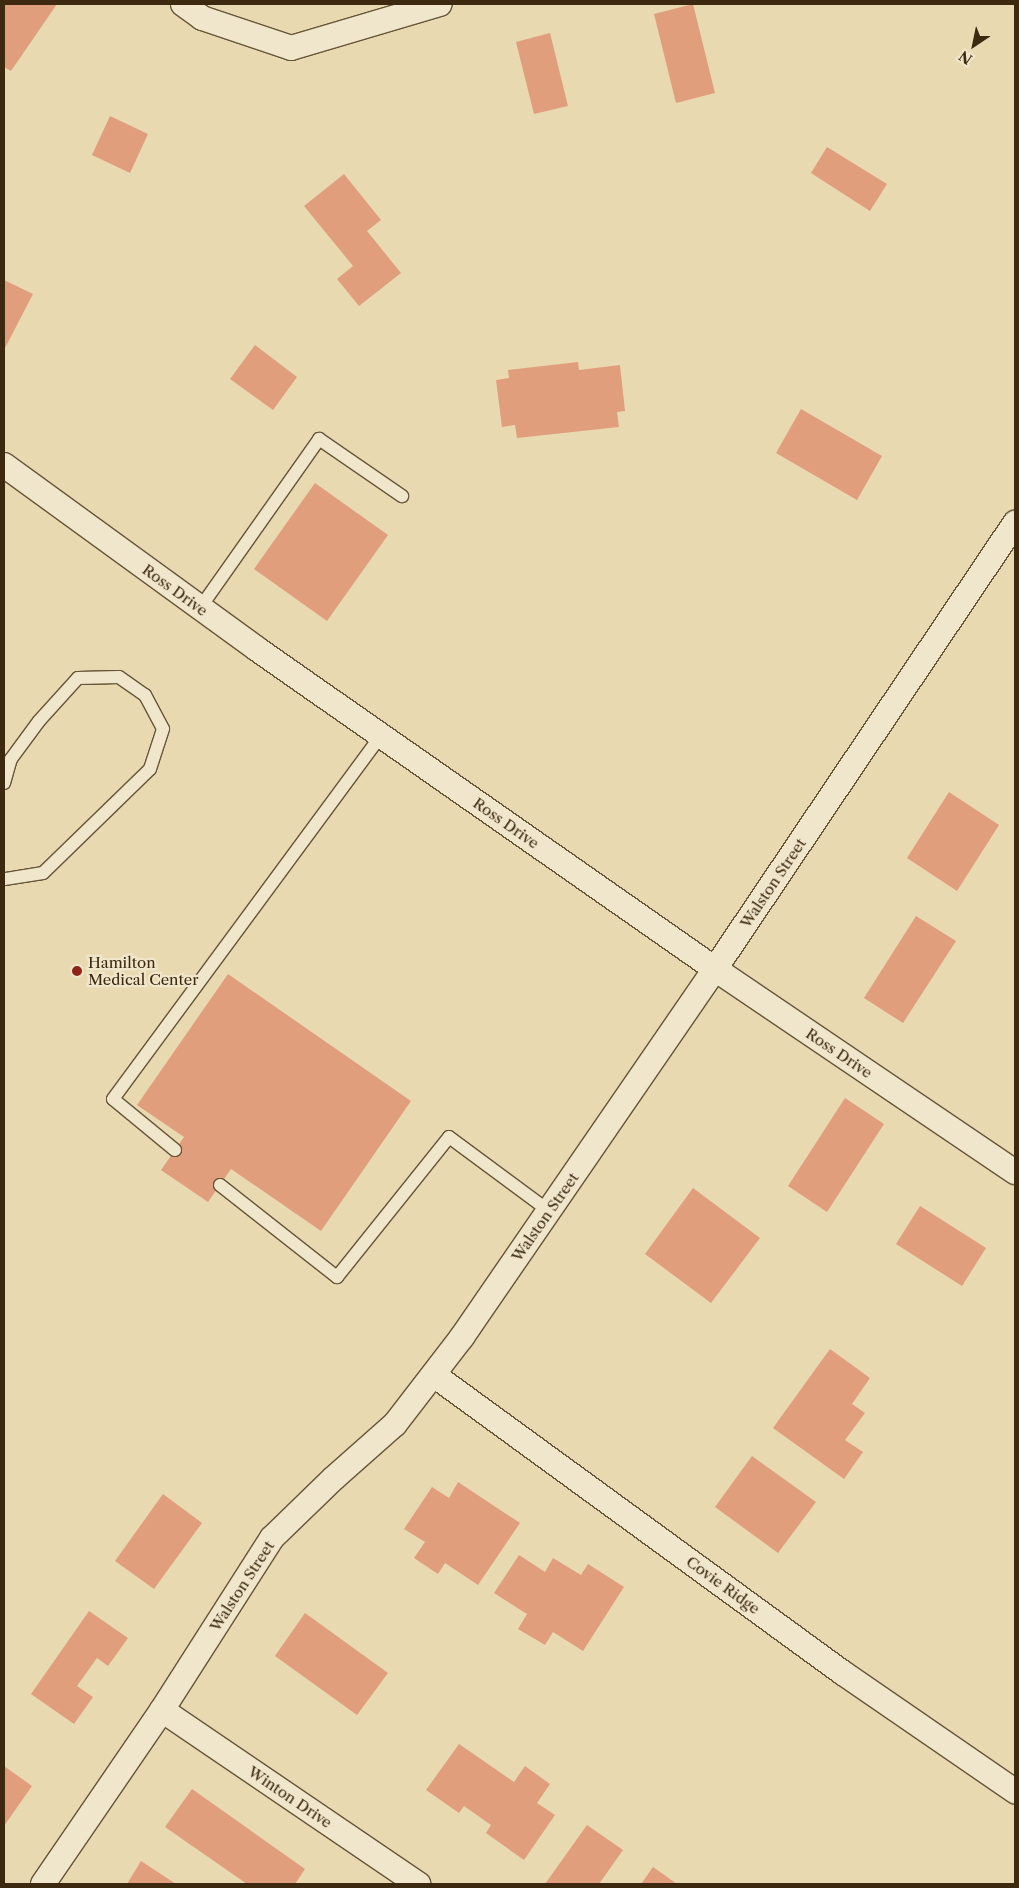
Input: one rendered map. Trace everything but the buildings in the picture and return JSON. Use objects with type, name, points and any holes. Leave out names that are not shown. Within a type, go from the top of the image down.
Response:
[{"type":"street","points":[[183,4],[202,18],[291,48],[440,4]]},
{"type":"street","name":"Ross Drive","points":[[4,465],[200,608],[715,969],[1015,1172]]},
{"type":"street","name":"Walston Street","points":[[43,1884],[162,1710],[272,1538],[334,1478],[396,1424],[434,1374],[549,1211],[715,969],[1015,524]]},
{"type":"street","name":"Covie Ridge","points":[[434,1374],[843,1673],[1015,1791]]},
{"type":"street","name":"Winton Drive","points":[[162,1710],[418,1884]]},
{"type":"lane","points":[[200,608],[319,439],[402,496]]},
{"type":"lane","points":[[4,783],[11,759],[39,721],[78,678],[119,677],[146,695],[163,729],[150,769],[42,873],[4,879]]},
{"type":"lane","points":[[175,1150],[113,1099],[381,735]]},
{"type":"lane","points":[[220,1185],[337,1277],[449,1137],[549,1211]]},
{"type":"place","name":"Hamilton Medical Center","points":[[77,971]]}]
